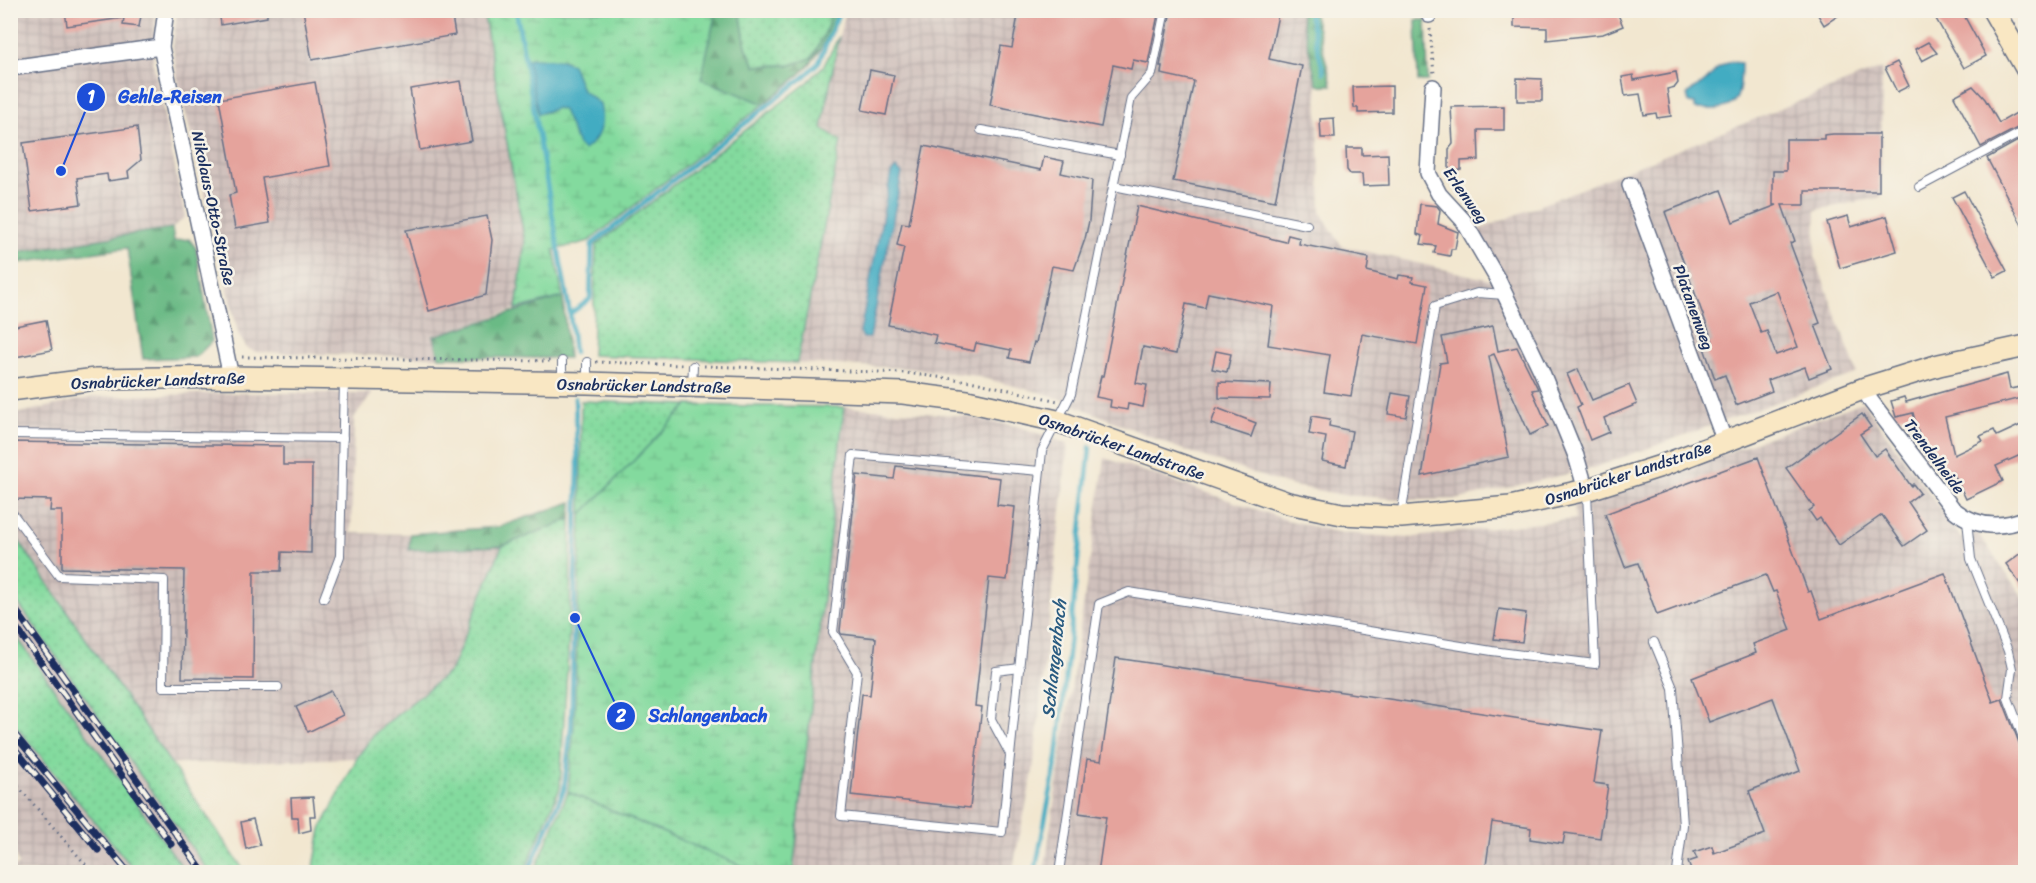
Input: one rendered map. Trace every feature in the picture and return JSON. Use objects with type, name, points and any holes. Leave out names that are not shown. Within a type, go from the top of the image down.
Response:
[{"type":"street","name":"Nikolaus-Otto-Straße","points":[[166,10],[161,47],[231,377]]},
{"type":"street","points":[[1993,10],[2025,68]]},
{"type":"street","points":[[10,68],[161,47]]},
{"type":"street","name":"Erlenweg","points":[[1433,87],[1428,173],[1439,194],[1463,220],[1498,280],[1504,295]]},
{"type":"street","name":"Platanenweg","points":[[1630,185],[1725,441]]},
{"type":"street","points":[[1504,295],[1541,370],[1576,456],[1586,490]]},
{"type":"street","name":"Osnabrücker Landstraße","points":[[10,390],[96,379],[231,377],[587,383],[692,376],[903,393],[967,400],[1057,421],[1288,503],[1342,514],[1401,517],[1459,514],[1510,507],[1586,490],[1661,466],[1865,388],[1939,365],[2025,346]]},
{"type":"street","name":"Trendelheide","points":[[1865,388],[1870,400],[1953,509],[1967,520]]},
{"type":"street","points":[[1967,520],[1993,525],[2012,524],[2025,518]]},
{"type":"lane","points":[[1040,471],[853,454],[833,632],[857,672],[842,816],[1002,832],[1020,668],[1040,471],[1042,451],[1071,394],[1131,98],[1152,74],[1165,10]]},
{"type":"lane","points":[[981,130],[1120,155]]},
{"type":"lane","points":[[1919,187],[2025,130]]},
{"type":"lane","points":[[1114,186],[1307,225]]},
{"type":"lane","points":[[1401,517],[1435,306],[1477,293],[1504,295]]},
{"type":"lane","points":[[562,361],[562,383]]},
{"type":"lane","points":[[587,362],[587,383]]},
{"type":"lane","points":[[324,598],[340,556],[344,379]]},
{"type":"lane","points":[[10,434],[343,438]]},
{"type":"lane","points":[[1059,873],[1099,604],[1129,592],[1492,651],[1596,663],[1589,509],[1586,490]]},
{"type":"lane","points":[[10,510],[59,576],[164,580],[163,687],[278,687]]},
{"type":"lane","points":[[1967,520],[1971,559],[2008,651],[2012,669],[2008,698],[2025,745]]},
{"type":"lane","points":[[1654,642],[1673,688],[1683,825],[1677,873]]},
{"type":"lane","points":[[1010,755],[991,719],[996,671],[1020,668]]},
{"type":"path","points":[[1429,13],[1433,87]]},
{"type":"path","points":[[10,777],[92,873]]},
{"type":"shaded area","points":[[11,11],[156,11],[153,62],[185,217],[172,228],[11,253]]},
{"type":"shaded area","points":[[177,11],[483,11],[525,242],[516,309],[434,336],[439,357],[256,352],[247,348],[239,336],[177,76],[173,46]]},
{"type":"shaded area","points":[[846,11],[1300,11],[1317,85],[1321,213],[1342,246],[1491,280],[1476,231],[1882,68],[1881,197],[1816,210],[1815,258],[1857,373],[1593,468],[1459,499],[1419,500],[1344,495],[1288,485],[1178,448],[1050,395],[971,375],[906,368],[797,363],[841,141],[822,128],[839,36]]},
{"type":"shaded area","points":[[231,393],[373,393],[354,418],[351,533],[410,534],[409,550],[502,546],[451,670],[374,734],[357,758],[170,764],[11,528],[10,415],[94,397]]},
{"type":"shaded area","points":[[1863,402],[1961,538],[1978,533],[2025,600],[2025,872],[1044,872],[1105,458],[1287,520],[1340,533],[1407,538],[1575,519],[1574,505],[1603,499]]},
{"type":"shaded area","points":[[844,407],[964,416],[1020,427],[1068,444],[1033,772],[1012,872],[793,872]]},
{"type":"shaded area","points":[[10,593],[209,872],[186,872],[11,629]]},
{"type":"shaded area","points":[[10,720],[136,872],[109,872],[18,765],[11,755]]},
{"type":"shaded area","points":[[18,765],[109,872],[11,872],[10,867],[19,865],[10,844],[11,770]]},
{"type":"green space","points":[[483,11],[716,11],[701,79],[764,104],[589,241],[554,250],[563,297],[516,309],[525,242]]},
{"type":"green space","points":[[716,11],[740,11],[746,47],[755,66],[791,65],[812,58],[826,31],[832,11],[837,11],[824,42],[810,64],[764,104],[701,79]]},
{"type":"green space","points":[[740,11],[832,11],[826,31],[812,58],[791,65],[755,66],[746,47]]},
{"type":"green space","points":[[1300,11],[1313,11],[1332,85],[1317,85]]},
{"type":"green space","points":[[1416,20],[1426,20],[1428,81],[1418,81]]},
{"type":"green space","points":[[839,36],[822,128],[841,141],[797,363],[592,355],[596,245],[808,82],[824,65]]},
{"type":"green space","points":[[172,228],[174,241],[189,239],[196,248],[212,341],[196,357],[143,359],[127,248],[11,264],[11,253]]},
{"type":"green space","points":[[563,297],[568,358],[439,357],[434,336]]},
{"type":"green space","points":[[581,401],[688,405],[581,515]]},
{"type":"green space","points":[[688,405],[844,407],[793,872],[756,872],[568,792],[574,726],[581,515]]},
{"type":"green space","points":[[572,502],[571,519],[502,546],[409,550],[410,534],[498,527]]},
{"type":"green space","points":[[571,519],[570,620],[560,788],[524,872],[313,872],[321,829],[357,758],[374,734],[451,670],[502,546]]},
{"type":"green space","points":[[10,528],[245,872],[209,872],[11,593]]},
{"type":"green space","points":[[11,629],[186,872],[136,872],[11,720]]},
{"type":"green space","points":[[568,792],[756,872],[534,872]]},
{"type":"water","points":[[527,59],[561,60],[572,64],[582,90],[600,104],[600,130],[594,141],[584,150],[578,145],[563,110],[557,108],[538,114]]},
{"type":"water","points":[[1730,62],[1741,63],[1739,88],[1734,102],[1720,108],[1695,109],[1695,104],[1689,103],[1688,93],[1720,67]]},
{"type":"water","points":[[896,168],[902,173],[870,338],[863,338],[860,332],[891,173]]},
{"type":"building","points":[[65,10],[123,10],[123,18],[67,26]]},
{"type":"building","points":[[125,10],[142,10],[139,27],[123,25]]},
{"type":"building","points":[[219,10],[267,10],[267,17],[221,25]]},
{"type":"building","points":[[303,10],[451,10],[455,35],[312,60]]},
{"type":"building","points":[[1019,10],[1159,10],[1148,63],[1133,60],[1131,69],[1113,65],[1101,127],[990,105],[1001,46],[1012,48]]},
{"type":"building","points":[[1171,10],[1279,10],[1269,59],[1302,66],[1275,201],[1173,181],[1194,81],[1161,74],[1162,66],[1160,66]]},
{"type":"building","points":[[1514,10],[1548,10],[1548,13],[1616,10],[1623,26],[1603,34],[1547,40],[1547,28],[1514,27]]},
{"type":"building","points":[[1815,10],[1847,10],[1824,25]]},
{"type":"building","points":[[1931,10],[1961,10],[1986,56],[1964,68]]},
{"type":"building","points":[[1928,42],[1937,53],[1922,61],[1915,49]]},
{"type":"building","points":[[1897,62],[1909,86],[1897,92],[1885,68]]},
{"type":"building","points":[[870,70],[894,75],[886,115],[862,110]]},
{"type":"building","points":[[1676,72],[1678,83],[1675,87],[1667,89],[1671,116],[1657,118],[1656,113],[1644,115],[1640,94],[1625,96],[1622,77],[1633,75],[1634,80]]},
{"type":"building","points":[[1517,78],[1542,79],[1542,101],[1517,101]]},
{"type":"building","points":[[461,81],[472,141],[420,150],[410,89]]},
{"type":"building","points":[[315,82],[330,166],[262,178],[270,223],[235,229],[229,195],[236,193],[219,99]]},
{"type":"building","points":[[1392,86],[1392,112],[1358,113],[1358,108],[1354,108],[1353,87]]},
{"type":"building","points":[[1973,86],[1985,99],[1999,123],[2025,108],[2025,124],[1981,147],[1954,96]]},
{"type":"building","points":[[1504,106],[1504,130],[1478,130],[1479,160],[1461,161],[1461,170],[1449,171],[1449,149],[1453,144],[1451,107]]},
{"type":"building","points":[[1334,118],[1335,138],[1321,138],[1320,119]]},
{"type":"building","points":[[137,127],[141,160],[128,171],[129,178],[108,181],[107,174],[77,178],[81,204],[32,211],[23,143]]},
{"type":"building","points":[[1879,134],[1879,191],[1805,191],[1805,205],[1782,205],[1795,241],[1790,243],[1820,323],[1815,325],[1832,369],[1809,378],[1805,367],[1768,380],[1772,391],[1736,405],[1725,375],[1715,379],[1703,345],[1713,342],[1665,212],[1721,190],[1733,222],[1777,205],[1773,205],[1773,171],[1786,171],[1786,139],[1824,139],[1824,135]],"holes":[[[1777,291],[1798,347],[1776,355],[1767,331],[1761,333],[1749,302]]]},
{"type":"building","points":[[2025,137],[2025,231],[1987,158]]},
{"type":"building","points":[[924,146],[1041,170],[1044,157],[1064,161],[1061,173],[1092,180],[1089,221],[1085,239],[1074,270],[1052,266],[1036,343],[1034,342],[1029,362],[1009,358],[1011,350],[976,343],[974,351],[934,343],[936,335],[888,325],[904,247],[897,245],[902,223],[909,224]]},
{"type":"building","points":[[1346,148],[1362,148],[1362,155],[1388,154],[1389,185],[1363,186],[1362,174],[1350,174],[1347,170]]},
{"type":"building","points":[[1964,191],[2007,271],[1995,277],[1952,197]]},
{"type":"building","points":[[1420,204],[1437,206],[1440,210],[1438,224],[1458,232],[1455,249],[1451,249],[1450,256],[1434,253],[1436,246],[1421,244],[1423,236],[1417,234]]},
{"type":"building","points":[[1137,206],[1286,242],[1288,235],[1300,238],[1299,244],[1369,258],[1367,271],[1398,279],[1399,275],[1413,277],[1412,282],[1427,285],[1417,344],[1362,334],[1351,396],[1324,392],[1330,355],[1268,345],[1273,306],[1208,293],[1205,308],[1186,304],[1176,354],[1143,347],[1136,383],[1147,385],[1143,407],[1128,404],[1127,410],[1110,407],[1111,400],[1096,397],[1101,376],[1103,376]]},
{"type":"building","points":[[487,216],[492,240],[486,295],[429,311],[406,230]]},
{"type":"building","points":[[1848,216],[1851,227],[1887,216],[1897,251],[1840,268],[1827,222]]},
{"type":"building","points":[[46,320],[52,350],[10,358],[10,327]]},
{"type":"building","points":[[1493,326],[1498,351],[1517,347],[1538,389],[1532,390],[1548,426],[1530,435],[1494,354],[1489,356],[1509,457],[1422,476],[1440,363],[1447,362],[1442,337]]},
{"type":"building","points":[[1216,351],[1231,354],[1227,372],[1212,369]]},
{"type":"building","points":[[1578,369],[1592,400],[1629,385],[1637,404],[1604,418],[1609,432],[1590,440],[1577,407],[1581,405],[1567,374]]},
{"type":"building","points":[[2007,374],[2010,389],[2025,386],[2025,397],[1945,417],[1954,455],[1983,441],[1980,436],[1994,430],[1997,436],[2025,423],[2025,453],[1996,466],[2003,481],[1966,499],[1953,472],[1947,475],[1937,456],[1929,460],[1918,445],[1921,443],[1913,413],[1896,417],[1891,401],[1904,397],[1906,402]]},
{"type":"building","points":[[1219,382],[1271,384],[1270,399],[1219,398]]},
{"type":"building","points":[[1392,393],[1410,396],[1406,417],[1388,414]]},
{"type":"building","points":[[1217,408],[1256,423],[1251,437],[1211,424]]},
{"type":"building","points":[[1862,414],[1871,427],[1860,434],[1875,456],[1885,449],[1911,486],[1913,484],[1920,493],[1908,502],[1927,530],[1904,546],[1882,515],[1839,545],[1820,518],[1816,521],[1809,511],[1814,507],[1786,468]]},
{"type":"building","points":[[1312,416],[1330,419],[1329,426],[1352,431],[1346,466],[1322,461],[1326,437],[1309,434]]},
{"type":"building","points":[[10,442],[283,446],[283,465],[312,465],[311,553],[282,552],[281,571],[254,571],[253,679],[182,678],[184,570],[62,568],[62,511],[50,511],[51,500],[10,499]]},
{"type":"building","points":[[1758,457],[1808,592],[1811,591],[1821,619],[1945,573],[1993,702],[2002,699],[2025,758],[2025,873],[1692,873],[1688,862],[1697,859],[1694,852],[1712,846],[1714,853],[1765,834],[1749,791],[1800,771],[1773,698],[1709,722],[1692,678],[1756,653],[1753,644],[1791,630],[1776,591],[1773,592],[1766,575],[1657,615],[1638,563],[1625,567],[1605,514]]},
{"type":"building","points":[[896,466],[1000,478],[997,505],[1015,507],[1007,580],[989,578],[975,706],[982,707],[970,808],[851,795],[862,694],[870,695],[876,638],[841,634],[840,631],[857,475],[894,479]]},
{"type":"building","points":[[2025,550],[2025,591],[2006,564]]},
{"type":"building","points":[[1499,609],[1526,613],[1522,642],[1494,639]]},
{"type":"building","points":[[1116,658],[1602,731],[1594,783],[1608,785],[1600,838],[1565,833],[1563,844],[1530,839],[1531,828],[1492,822],[1485,873],[1098,873],[1106,817],[1079,813],[1087,759],[1101,761]]},
{"type":"building","points":[[331,691],[343,715],[308,732],[296,707]]},
{"type":"building","points":[[313,797],[315,816],[310,816],[311,830],[299,833],[298,817],[292,817],[291,798]]},
{"type":"building","points":[[253,819],[260,845],[246,849],[241,822]]},
{"type":"waterway","points":[[516,10],[570,314],[574,353]]},
{"type":"waterway","points":[[570,314],[590,299],[592,244],[804,77],[819,62],[840,10]]},
{"type":"waterway","points":[[1308,10],[1324,73]]},
{"type":"waterway","name":"Schlangenbach","points":[[528,872],[564,790],[571,726],[578,466],[575,398]]},
{"type":"waterway","name":"Schlangenbach","points":[[1035,872],[1057,758],[1090,447]]},
{"type":"railway","points":[[10,602],[203,872]]},
{"type":"railway","points":[[10,619],[171,844]]},
{"type":"railway","points":[[10,729],[128,872]]},
{"type":"railway","points":[[10,743],[98,850]]},
{"type":"place","name":"Gehle-Reisen","points":[[61,171]]},
{"type":"place","name":"Schlangenbach","points":[[575,618]]}]
